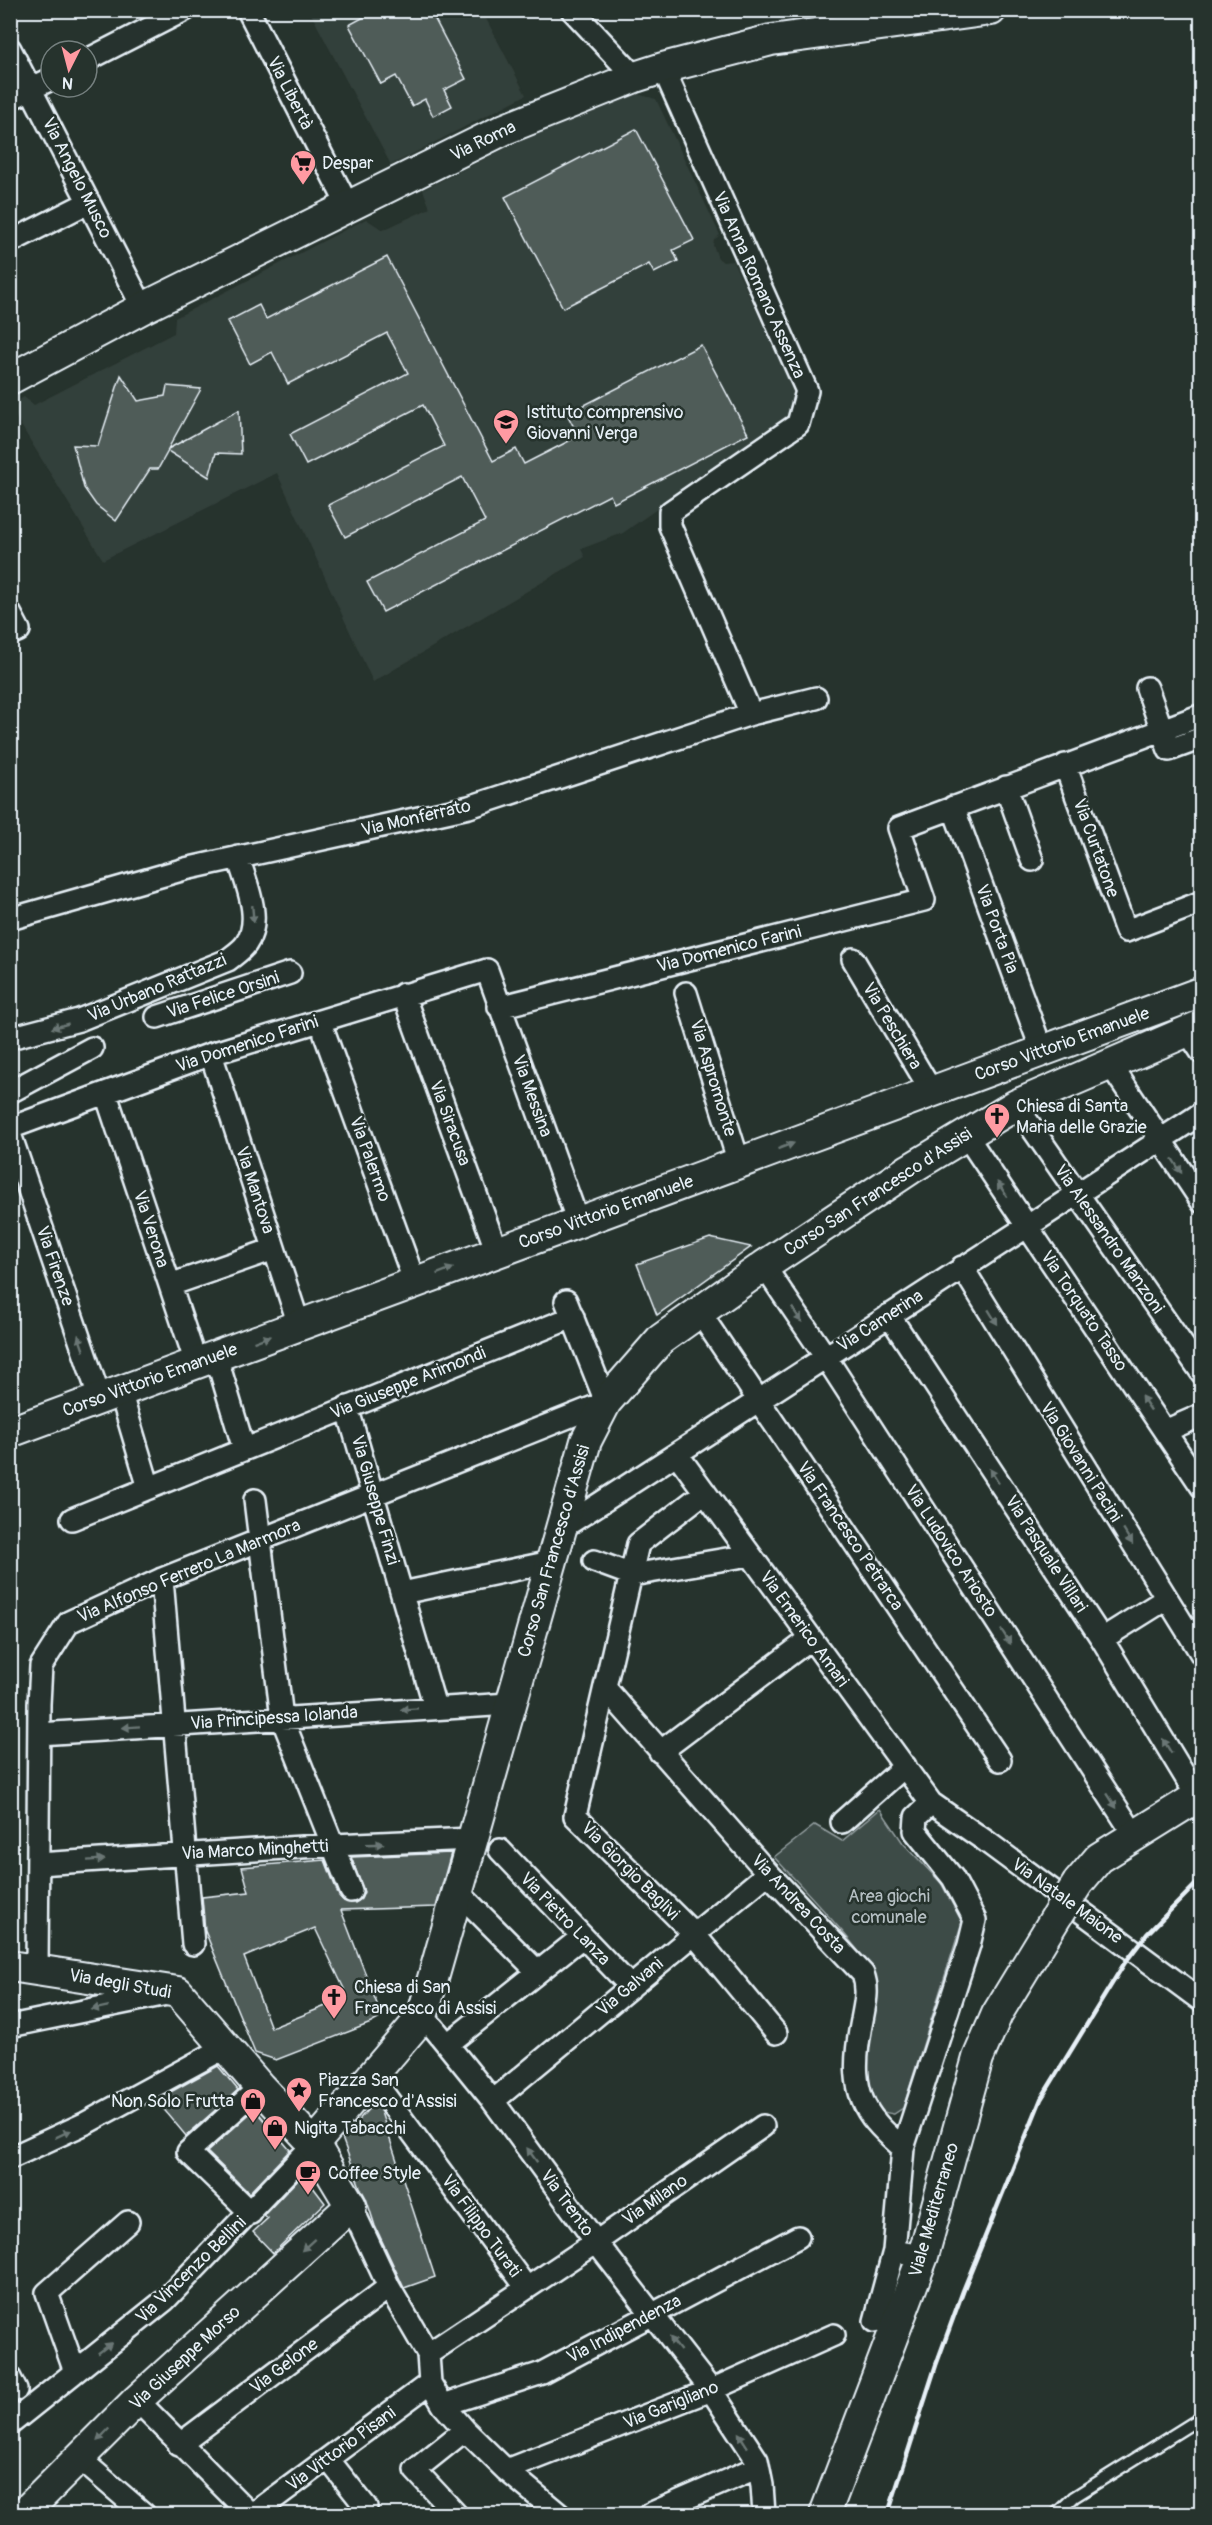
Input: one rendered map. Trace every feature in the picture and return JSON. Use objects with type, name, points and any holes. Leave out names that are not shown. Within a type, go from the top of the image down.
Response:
[{"type":"street","points":[[99,54],[185,10]]},
{"type":"street","name":"Via Libertà","points":[[248,10],[349,208]]},
{"type":"street","points":[[572,10],[635,77]]},
{"type":"street","name":"Via Roma","points":[[10,379],[143,308],[505,129],[635,77],[771,40],[991,10]]},
{"type":"street","name":"Via Angelo Musco","points":[[10,49],[143,308]]},
{"type":"street","name":"Via Anna Romano Assenza","points":[[663,68],[807,391],[798,424],[670,512],[670,526],[751,714]]},
{"type":"street","points":[[10,99],[39,85]]},
{"type":"street","points":[[10,242],[89,202]]},
{"type":"street","points":[[10,613],[19,630],[10,634]]},
{"type":"street","points":[[1147,688],[1169,750],[1202,738]]},
{"type":"street","name":"Via Monferrato","points":[[10,920],[185,869],[469,807],[751,714],[816,698]]},
{"type":"street","points":[[953,807],[1202,715]]},
{"type":"street","name":"Via Curtatone","points":[[1065,765],[1126,931],[1202,902]]},
{"type":"street","points":[[1006,787],[1032,860]]},
{"type":"street","name":"Via Domenico Farini","points":[[500,1007],[924,900],[899,828],[953,807]]},
{"type":"street","name":"Via Porta Pia","points":[[953,807],[1042,1051]]},
{"type":"street","name":"Via Urbano Rattazzi","points":[[10,1038],[79,1020],[228,960],[246,946],[254,928],[252,905],[238,857]]},
{"type":"street","name":"Via Peschiera","points":[[853,959],[932,1092]]},
{"type":"street","name":"Via Domenico Farini","points":[[10,1128],[211,1054],[487,970]]},
{"type":"street","name":"Via Messina","points":[[487,970],[578,1222]]},
{"type":"street","name":"Via Felice Orsini","points":[[157,1017],[290,973]]},
{"type":"street","name":"Corso Vittorio Emanuele","points":[[10,1432],[1202,992]]},
{"type":"street","name":"Via Aspromonte","points":[[686,993],[739,1163]]},
{"type":"street","name":"Via Siracusa","points":[[403,994],[497,1252]]},
{"type":"street","name":"Via Palermo","points":[[325,1035],[415,1283]]},
{"type":"street","name":"Corso San Francesco d'Assisi","points":[[306,2153],[422,2017],[458,1892],[486,1845],[509,1704],[586,1441],[606,1402],[660,1340],[764,1266],[910,1169],[1016,1105],[1110,1064],[1197,1036]]},
{"type":"street","points":[[10,1092],[92,1048]]},
{"type":"street","name":"Via Mantova","points":[[211,1054],[299,1325]]},
{"type":"street","points":[[1110,1064],[1202,1202]]},
{"type":"street","name":"Via Verona","points":[[106,1094],[170,1285],[206,1360]]},
{"type":"street","name":"Via Alessandro Manzoni","points":[[1016,1105],[1202,1373]]},
{"type":"street","name":"Via Camerina","points":[[559,1530],[1202,1113]]},
{"type":"street","name":"Via Firenze","points":[[10,1134],[110,1395]]},
{"type":"street","name":"Via Torquato Tasso","points":[[966,1135],[1202,1487]]},
{"type":"street","points":[[170,1285],[274,1249]]},
{"type":"street","name":"Via Ludovico Ariosto","points":[[764,1266],[825,1356],[1134,1836]]},
{"type":"street","name":"Via Giovanni Pacini","points":[[962,1267],[1202,1656]]},
{"type":"street","name":"Via Giuseppe Arimondi","points":[[72,1519],[347,1407],[570,1309],[606,1402]]},
{"type":"street","name":"Via Francesco Petrarca","points":[[700,1313],[1000,1760]]},
{"type":"street","name":"Via Pasquale Villari","points":[[889,1315],[1102,1639],[1199,1795]]},
{"type":"street","points":[[206,1360],[244,1449]]},
{"type":"street","points":[[110,1395],[149,1488]]},
{"type":"street","name":"Via Alfonso Ferrero La Marmora","points":[[24,1968],[38,1864],[41,1666],[69,1622],[162,1579],[606,1402]]},
{"type":"street","name":"Via Giuseppe Finzi","points":[[347,1407],[435,1707]]},
{"type":"street","points":[[1166,1431],[1202,1415]]},
{"type":"street","name":"Via Emerico Amari","points":[[677,1454],[931,1803]]},
{"type":"street","name":"Via Giorgio Baglivi","points":[[705,1492],[638,1544],[575,1816],[694,1934],[776,2033]]},
{"type":"street","points":[[255,1500],[282,1718],[351,1891]]},
{"type":"street","points":[[594,1561],[632,1575],[750,1555]]},
{"type":"street","points":[[402,1593],[551,1562]]},
{"type":"street","points":[[162,1579],[193,1944]]},
{"type":"street","points":[[1102,1639],[1166,1599]]},
{"type":"street","points":[[660,1752],[810,1639]]},
{"type":"street","name":"Via Andrea Costa","points":[[606,1689],[768,1873],[863,1974],[868,1987],[855,2058],[857,2076],[863,2101],[875,2121],[903,2148]]},
{"type":"street","name":"Via Principessa Iolanda","points":[[39,1734],[509,1704]]},
{"type":"street","points":[[842,1822],[905,1766]]},
{"type":"street","points":[[1134,1836],[1199,1795]]},
{"type":"street","points":[[875,2320],[894,2251],[903,2148],[969,1945],[975,1920],[953,1878],[915,1831],[916,1817],[931,1803]]},
{"type":"street","name":"Via Natale Maione","points":[[931,1803],[1202,2001]]},
{"type":"street","name":"Viale Mediterraneo","points":[[825,2514],[922,2256],[978,2058],[997,2014],[1078,1883],[1099,1858],[1134,1836]]},
{"type":"street","name":"Via Marco Minghetti","points":[[38,1864],[333,1845],[486,1845]]},
{"type":"street","name":"Via Pietro Lanza","points":[[486,1845],[631,1987]]},
{"type":"street","name":"Via Galvani","points":[[493,2101],[768,1873]]},
{"type":"street","points":[[458,1892],[538,1972]]},
{"type":"street","points":[[448,2044],[582,1937]]},
{"type":"street","name":"Via degli Studi","points":[[24,1968],[178,1992],[260,2087],[306,2153],[351,2206]]},
{"type":"street","points":[[10,2026],[178,1992]]},
{"type":"street","name":"Via Trento","points":[[422,2017],[448,2044],[493,2101],[596,2242],[711,2390],[757,2460],[758,2466]]},
{"type":"street","points":[[10,2158],[86,2123],[226,2047]]},
{"type":"street","name":"Via Filippo Turati","points":[[372,2078],[526,2287]]},
{"type":"street","name":"Via Vincenzo Bellini","points":[[251,2213],[188,2152],[260,2087]]},
{"type":"street","name":"Via Milano","points":[[428,2354],[596,2242],[763,2126]]},
{"type":"street","name":"Via Vincenzo Bellini","points":[[10,2424],[165,2300],[251,2213],[306,2153]]},
{"type":"street","points":[[351,2206],[389,2287],[428,2354],[430,2383],[443,2405],[506,2470],[559,2514]]},
{"type":"street","name":"Via Giuseppe Morso","points":[[23,2514],[137,2400],[351,2206]]},
{"type":"street","points":[[75,2372],[47,2293],[128,2222]]},
{"type":"street","name":"Via Indipendenza","points":[[443,2405],[542,2373],[798,2237]]},
{"type":"street","points":[[894,2251],[922,2256]]},
{"type":"street","name":"Via Gelone","points":[[179,2445],[389,2287]]},
{"type":"street","name":"Via Garigliano","points":[[506,2470],[711,2390],[834,2335]]},
{"type":"street","name":"Via Vittorio Pisani","points":[[251,2514],[430,2383]]},
{"type":"street","points":[[137,2400],[179,2445],[251,2514]]},
{"type":"street","points":[[456,2514],[415,2470],[465,2430]]},
{"type":"street","points":[[328,2458],[366,2507]]},
{"type":"street","points":[[80,2459],[144,2514]]},
{"type":"street","points":[[650,2514],[758,2466],[764,2514]]},
{"type":"lane","points":[[1056,2514],[1074,2497],[1202,2417]]},
{"type":"shaded area","points":[[312,10],[482,11],[526,95],[391,165],[310,12]]},
{"type":"shaded area","points":[[637,94],[656,99],[720,235],[714,240],[713,245],[718,258],[723,262],[733,261],[794,392],[787,417],[623,533],[581,549],[585,557],[373,682],[277,473],[103,560],[11,409],[11,405],[24,397],[34,405],[174,333],[175,318],[366,219],[383,230],[430,208],[423,190],[520,141]]},
{"type":"green space","name":"Area giochi comunale","points":[[880,1809],[903,1843],[941,1883],[962,1922],[903,2108],[894,2114],[883,2112],[874,2105],[867,2085],[869,2042],[878,1989],[873,1972],[848,1939],[774,1857],[815,1825],[842,1841]]},
{"type":"building","points":[[377,10],[430,10],[466,79],[444,90],[452,106],[433,116],[425,99],[412,106],[396,76],[381,84],[349,25]]},
{"type":"building","points":[[636,129],[694,240],[673,250],[678,261],[654,273],[649,264],[563,308],[505,197]]},
{"type":"building","points":[[387,257],[493,461],[516,449],[524,464],[569,441],[578,435],[567,414],[701,345],[748,434],[614,503],[610,495],[383,612],[367,582],[485,521],[462,477],[345,537],[328,505],[444,446],[423,405],[306,465],[290,434],[408,373],[387,333],[288,384],[272,352],[250,364],[228,321],[259,305],[266,319]]},
{"type":"building","points":[[121,375],[138,401],[165,396],[167,386],[201,389],[168,449],[239,410],[241,454],[216,453],[209,477],[168,451],[158,469],[150,469],[116,521],[96,505],[84,488],[73,445],[98,446]]},
{"type":"building","points":[[710,1238],[751,1247],[657,1315],[637,1264]]},
{"type":"building","points":[[451,1853],[436,1907],[341,1910],[382,2017],[276,2060],[255,2053],[205,1931],[202,1897],[249,1892],[242,1867],[325,1860],[339,1896],[344,1901],[355,1903],[361,1899],[364,1892],[351,1857]],"holes":[[[315,1928],[348,1997],[271,2028],[244,1957]]]},
{"type":"building","points":[[218,2066],[238,2090],[186,2136],[156,2100]]},
{"type":"building","points":[[374,2103],[381,2112],[435,2277],[404,2288],[375,2226],[342,2138]]},
{"type":"building","points":[[255,2109],[290,2150],[249,2193],[207,2152]]},
{"type":"building","points":[[303,2174],[325,2203],[273,2253],[253,2232],[268,2218],[264,2215]]},
{"type":"railway","points":[[888,2514],[936,2365],[963,2291],[1041,2099],[1124,1964],[1147,1934],[1202,1878]]},
{"type":"place","name":"Despar","points":[[303,186]]},
{"type":"place","name":"Istituto comprensivo Giovanni Verga","points":[[506,445]]},
{"type":"place","name":"Chiesa di Santa Maria delle Grazie","points":[[997,1139]]},
{"type":"place","name":"Chiesa di San Francesco di Assisi","points":[[334,2020]]},
{"type":"place","name":"Piazza San Francesco d'Assisi","points":[[299,2113]]},
{"type":"place","name":"Non Solo Frutta","points":[[253,2124]]},
{"type":"place","name":"Nigita Tabacchi","points":[[275,2151]]},
{"type":"place","name":"Coffee Style","points":[[308,2196]]}]
